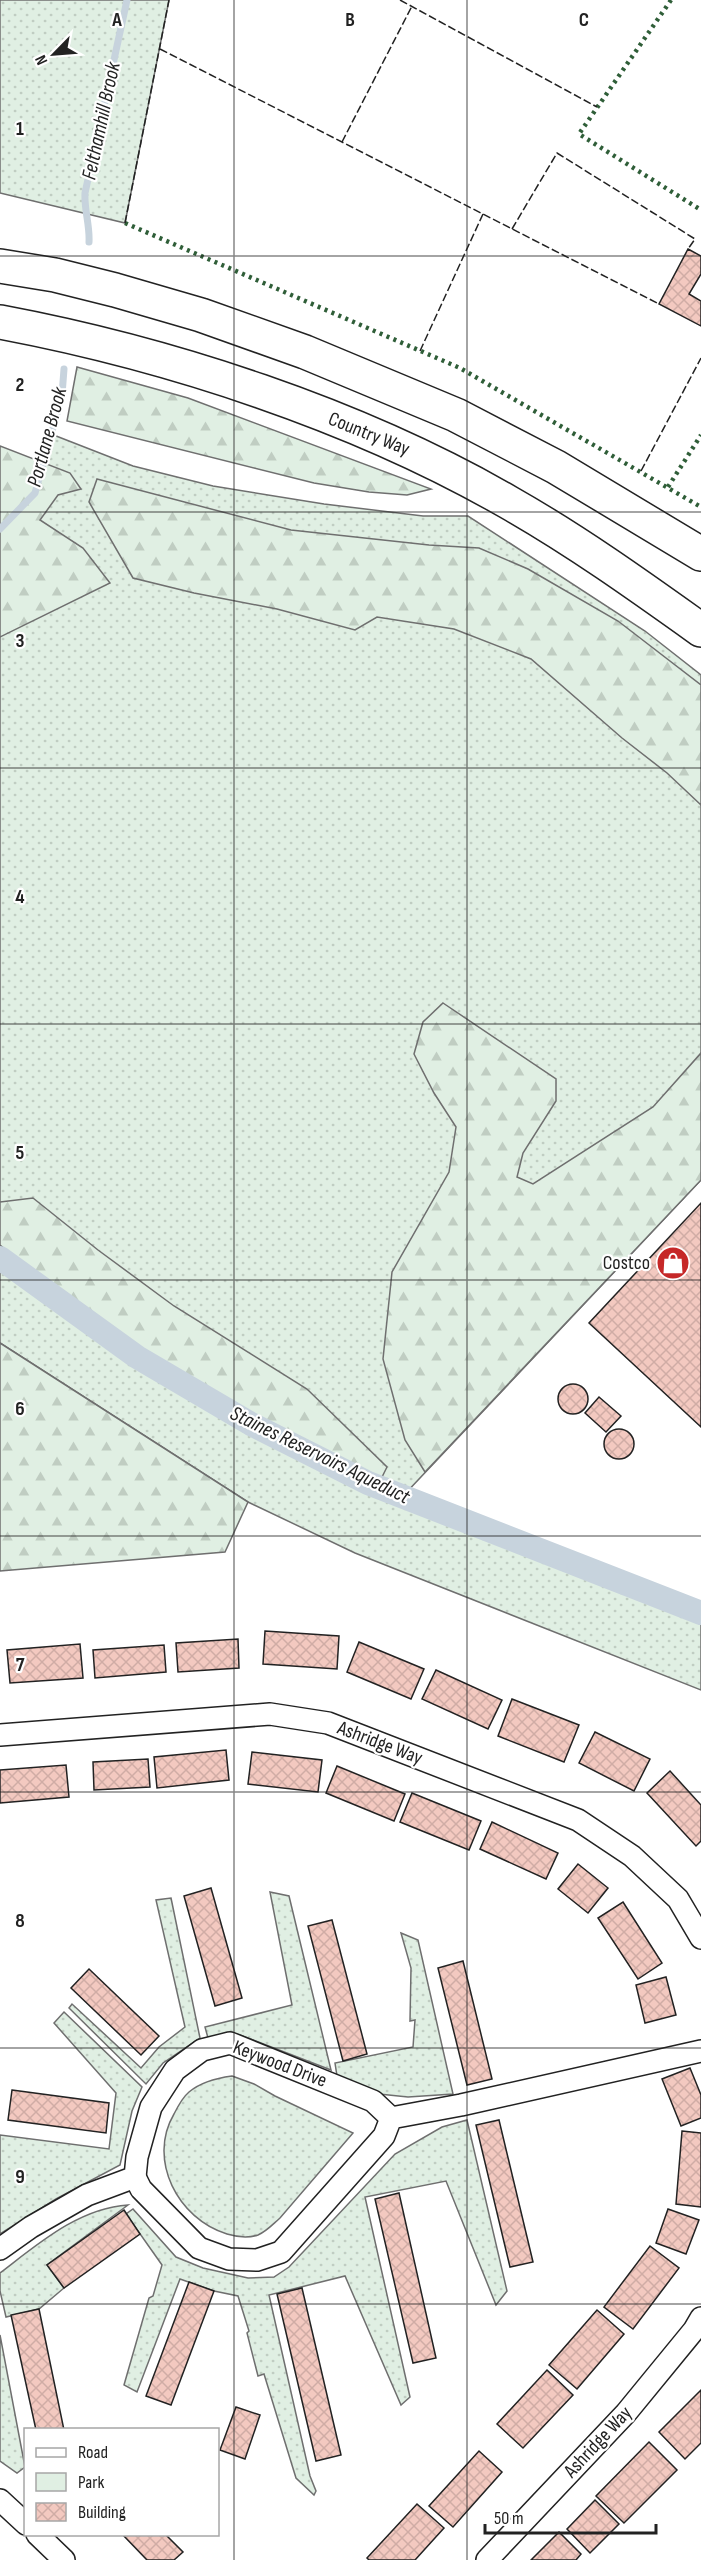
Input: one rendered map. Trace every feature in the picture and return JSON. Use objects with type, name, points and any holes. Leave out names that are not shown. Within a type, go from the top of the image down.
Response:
[{"type":"highway","points":[[0,266],[55,275],[122,292],[201,315],[305,352],[456,415],[556,467],[697,550]]},
{"type":"highway","name":"Country Way","points":[[0,322],[50,331],[218,377],[302,407],[417,454],[508,502],[633,581],[701,630]]},
{"type":"street","name":"Ashridge Way","points":[[0,1735],[270,1714],[328,1724],[578,1820],[632,1856],[678,1899],[701,1938]]},
{"type":"street","name":"Keywood Drive","points":[[135,2177],[137,2157],[151,2107],[175,2070],[202,2050],[230,2043],[373,2101],[391,2118]]},
{"type":"street","points":[[0,2249],[31,2227],[87,2195],[135,2177],[141,2189],[199,2248],[229,2259],[257,2260],[281,2252],[384,2136],[391,2118],[461,2105],[701,2051]]},
{"type":"street","name":"Ashridge Way","points":[[487,2560],[626,2413],[694,2330],[701,2318]]},
{"type":"street","points":[[0,2500],[24,2522]]},
{"type":"street","points":[[38,2536],[64,2560]]},
{"type":"green space","points":[[0,0],[169,0],[125,223],[0,193]]},
{"type":"green space","points":[[77,367],[188,398],[431,489],[407,495],[369,492],[314,483],[67,421]]},
{"type":"green space","points":[[51,434],[133,466],[213,486],[324,504],[423,516],[468,516],[645,631],[701,675],[701,1180],[403,1496],[701,1613],[701,1690],[355,1553],[248,1502],[0,1343],[0,474],[35,492]]},
{"type":"green space","points":[[0,446],[70,473],[81,489],[58,495],[40,520],[83,548],[110,583],[0,637]]},
{"type":"green space","points":[[97,479],[291,530],[479,548],[528,569],[618,621],[701,685],[701,805],[667,773],[622,738],[531,659],[454,629],[377,617],[355,630],[277,609],[194,593],[133,578],[89,502]]},
{"type":"green space","points":[[443,1003],[556,1079],[556,1101],[523,1153],[517,1177],[533,1184],[653,1107],[701,1053],[701,1180],[425,1472],[405,1440],[383,1359],[392,1272],[449,1172],[456,1127],[434,1093],[414,1054],[423,1022]]},
{"type":"green space","points":[[33,1198],[174,1306],[307,1389],[387,1467],[381,1479],[303,1443],[149,1355],[7,1251],[0,1245],[0,1202]]},
{"type":"green space","points":[[0,1343],[248,1502],[225,1552],[0,1571]]},
{"type":"green space","points":[[270,1892],[289,1896],[331,2070],[240,2035],[208,2038],[205,2027],[292,2005]]},
{"type":"green space","points":[[171,1898],[200,2038],[163,2063],[146,2084],[69,2008],[72,2004],[141,2068],[159,2047],[185,2027],[156,1900]]},
{"type":"green space","points":[[401,1933],[418,1940],[453,2094],[408,2097],[379,2094],[337,2076],[335,2063],[413,2047],[415,2020],[410,2021],[411,1968]]},
{"type":"green space","points":[[64,2012],[142,2087],[132,2111],[120,2165],[56,2199],[0,2234],[0,2135],[109,2149],[116,2093],[54,2023]]},
{"type":"green space","points":[[232,2076],[254,2084],[353,2133],[280,2218],[264,2232],[251,2237],[227,2234],[194,2215],[172,2186],[166,2168],[164,2150],[167,2132],[183,2099],[189,2092],[204,2083]]},
{"type":"green space","points":[[467,2120],[507,2291],[496,2305],[446,2181],[365,2197],[410,2397],[401,2405],[345,2276],[269,2295],[310,2476],[316,2491],[314,2495],[296,2478],[264,2374],[258,2376],[247,2333],[249,2331],[238,2296],[214,2291],[180,2279],[137,2392],[124,2385],[149,2298],[153,2296],[162,2265],[126,2214],[133,2209],[176,2257],[203,2268],[248,2278],[274,2277],[289,2267],[395,2154],[442,2127]]},
{"type":"green space","points":[[128,2205],[47,2265],[64,2288],[39,2309],[6,2317],[0,2291],[0,2273],[44,2240],[76,2220],[110,2208]]},
{"type":"green space","points":[[0,2335],[24,2468],[17,2473],[0,2461]]},
{"type":"building","points":[[688,249],[701,256],[701,274],[689,294],[701,301],[701,326],[659,304]]},
{"type":"building","name":"Costco","points":[[701,1203],[701,1427],[589,1323]]},
{"type":"building","points":[[573,1384],[579,1385],[587,1393],[587,1405],[579,1413],[573,1414],[567,1413],[559,1405],[558,1399],[559,1393],[567,1385]]},
{"type":"building","points":[[599,1397],[621,1416],[606,1432],[585,1413]]},
{"type":"building","points":[[619,1429],[625,1430],[633,1438],[633,1450],[625,1458],[619,1459],[613,1458],[605,1450],[604,1444],[605,1438],[613,1430]]},
{"type":"building","points":[[265,1631],[339,1636],[337,1669],[263,1664]]},
{"type":"building","points":[[238,1639],[239,1668],[178,1672],[176,1643]]},
{"type":"building","points":[[359,1642],[424,1669],[411,1699],[347,1672]]},
{"type":"building","points":[[80,1644],[83,1678],[10,1683],[7,1650]]},
{"type":"building","points":[[164,1645],[166,1672],[95,1678],[93,1650]]},
{"type":"building","points":[[436,1670],[502,1700],[488,1729],[422,1699]]},
{"type":"building","points":[[512,1699],[579,1725],[564,1762],[498,1736]]},
{"type":"building","points":[[595,1732],[650,1759],[634,1791],[579,1763]]},
{"type":"building","points":[[226,1750],[229,1780],[157,1788],[154,1757]]},
{"type":"building","points":[[252,1752],[322,1760],[318,1792],[248,1784]]},
{"type":"building","points":[[148,1759],[150,1787],[94,1790],[93,1762]]},
{"type":"building","points":[[66,1765],[69,1797],[0,1803],[0,1770]]},
{"type":"building","points":[[337,1766],[405,1794],[394,1821],[326,1793]]},
{"type":"building","points":[[670,1771],[701,1805],[701,1841],[696,1846],[647,1793]]},
{"type":"building","points":[[412,1793],[481,1821],[469,1850],[400,1822]]},
{"type":"building","points":[[492,1822],[558,1853],[546,1879],[480,1849]]},
{"type":"building","points":[[578,1864],[608,1888],[588,1913],[558,1889]]},
{"type":"building","points":[[211,1888],[242,1998],[215,2006],[184,1896]]},
{"type":"building","points":[[623,1902],[662,1963],[638,1979],[598,1918]]},
{"type":"building","points":[[332,1920],[367,2054],[343,2061],[308,1926]]},
{"type":"building","points":[[463,1961],[492,2079],[467,2085],[438,1968]]},
{"type":"building","points":[[89,1969],[159,2036],[141,2055],[71,1988]]},
{"type":"building","points":[[666,1977],[676,2015],[645,2023],[636,1985]]},
{"type":"building","points":[[690,2068],[701,2095],[701,2118],[681,2126],[662,2079]]},
{"type":"building","points":[[12,2090],[109,2103],[106,2133],[8,2120]]},
{"type":"building","points":[[499,2120],[533,2262],[510,2267],[476,2125]]},
{"type":"building","points":[[682,2131],[701,2133],[701,2207],[676,2204]]},
{"type":"building","points":[[399,2193],[436,2358],[413,2363],[375,2199]]},
{"type":"building","points":[[668,2209],[699,2220],[686,2254],[656,2243]]},
{"type":"building","points":[[124,2210],[140,2234],[64,2288],[47,2265]]},
{"type":"building","points":[[650,2246],[679,2268],[633,2329],[604,2307]]},
{"type":"building","points":[[189,2282],[214,2291],[171,2405],[146,2396]]},
{"type":"building","points":[[302,2288],[341,2455],[316,2461],[277,2294]]},
{"type":"building","points":[[39,2309],[64,2428],[36,2428],[11,2315]]},
{"type":"building","points":[[597,2310],[624,2334],[577,2389],[549,2365]]},
{"type":"building","points":[[547,2370],[573,2395],[523,2448],[497,2424]]},
{"type":"building","points":[[701,2390],[701,2443],[685,2459],[659,2432]]},
{"type":"building","points":[[236,2407],[260,2415],[245,2459],[220,2450]]},
{"type":"building","points":[[649,2442],[677,2470],[624,2523],[596,2496]]},
{"type":"building","points":[[479,2451],[502,2472],[453,2527],[429,2506]]},
{"type":"building","points":[[595,2500],[619,2524],[590,2553],[567,2529]]},
{"type":"building","points":[[417,2504],[444,2528],[415,2560],[369,2560],[367,2558]]},
{"type":"building","points":[[559,2532],[581,2554],[576,2560],[531,2560]]},
{"type":"building","points":[[124,2536],[167,2536],[183,2552],[174,2560],[147,2560]]},
{"type":"waterway","name":"Felthamhill Brook","points":[[89,242],[85,193],[127,0]]},
{"type":"waterway","name":"Portlane Brook","points":[[0,529],[35,493],[62,395],[64,369]]},
{"type":"waterway","name":"Staines Reservoirs Aqueduct","points":[[0,1258],[137,1357],[251,1424],[368,1483],[701,1613]]},
{"type":"hedge","points":[[671,0],[579,134],[701,210]]},
{"type":"hedge","points":[[125,223],[460,368],[701,507]]},
{"type":"hedge","points":[[668,487],[701,435]]},
{"type":"fence","points":[[125,223],[169,0]]},
{"type":"fence","points":[[400,0],[597,107]]},
{"type":"fence","points":[[342,142],[412,6]]},
{"type":"fence","points":[[160,49],[659,304]]},
{"type":"fence","points":[[512,229],[557,153],[695,239],[688,249]]},
{"type":"fence","points":[[420,351],[483,214]]},
{"type":"fence","points":[[641,471],[701,358]]},
{"type":"place","name":"Costco","points":[[673,1263]]}]
